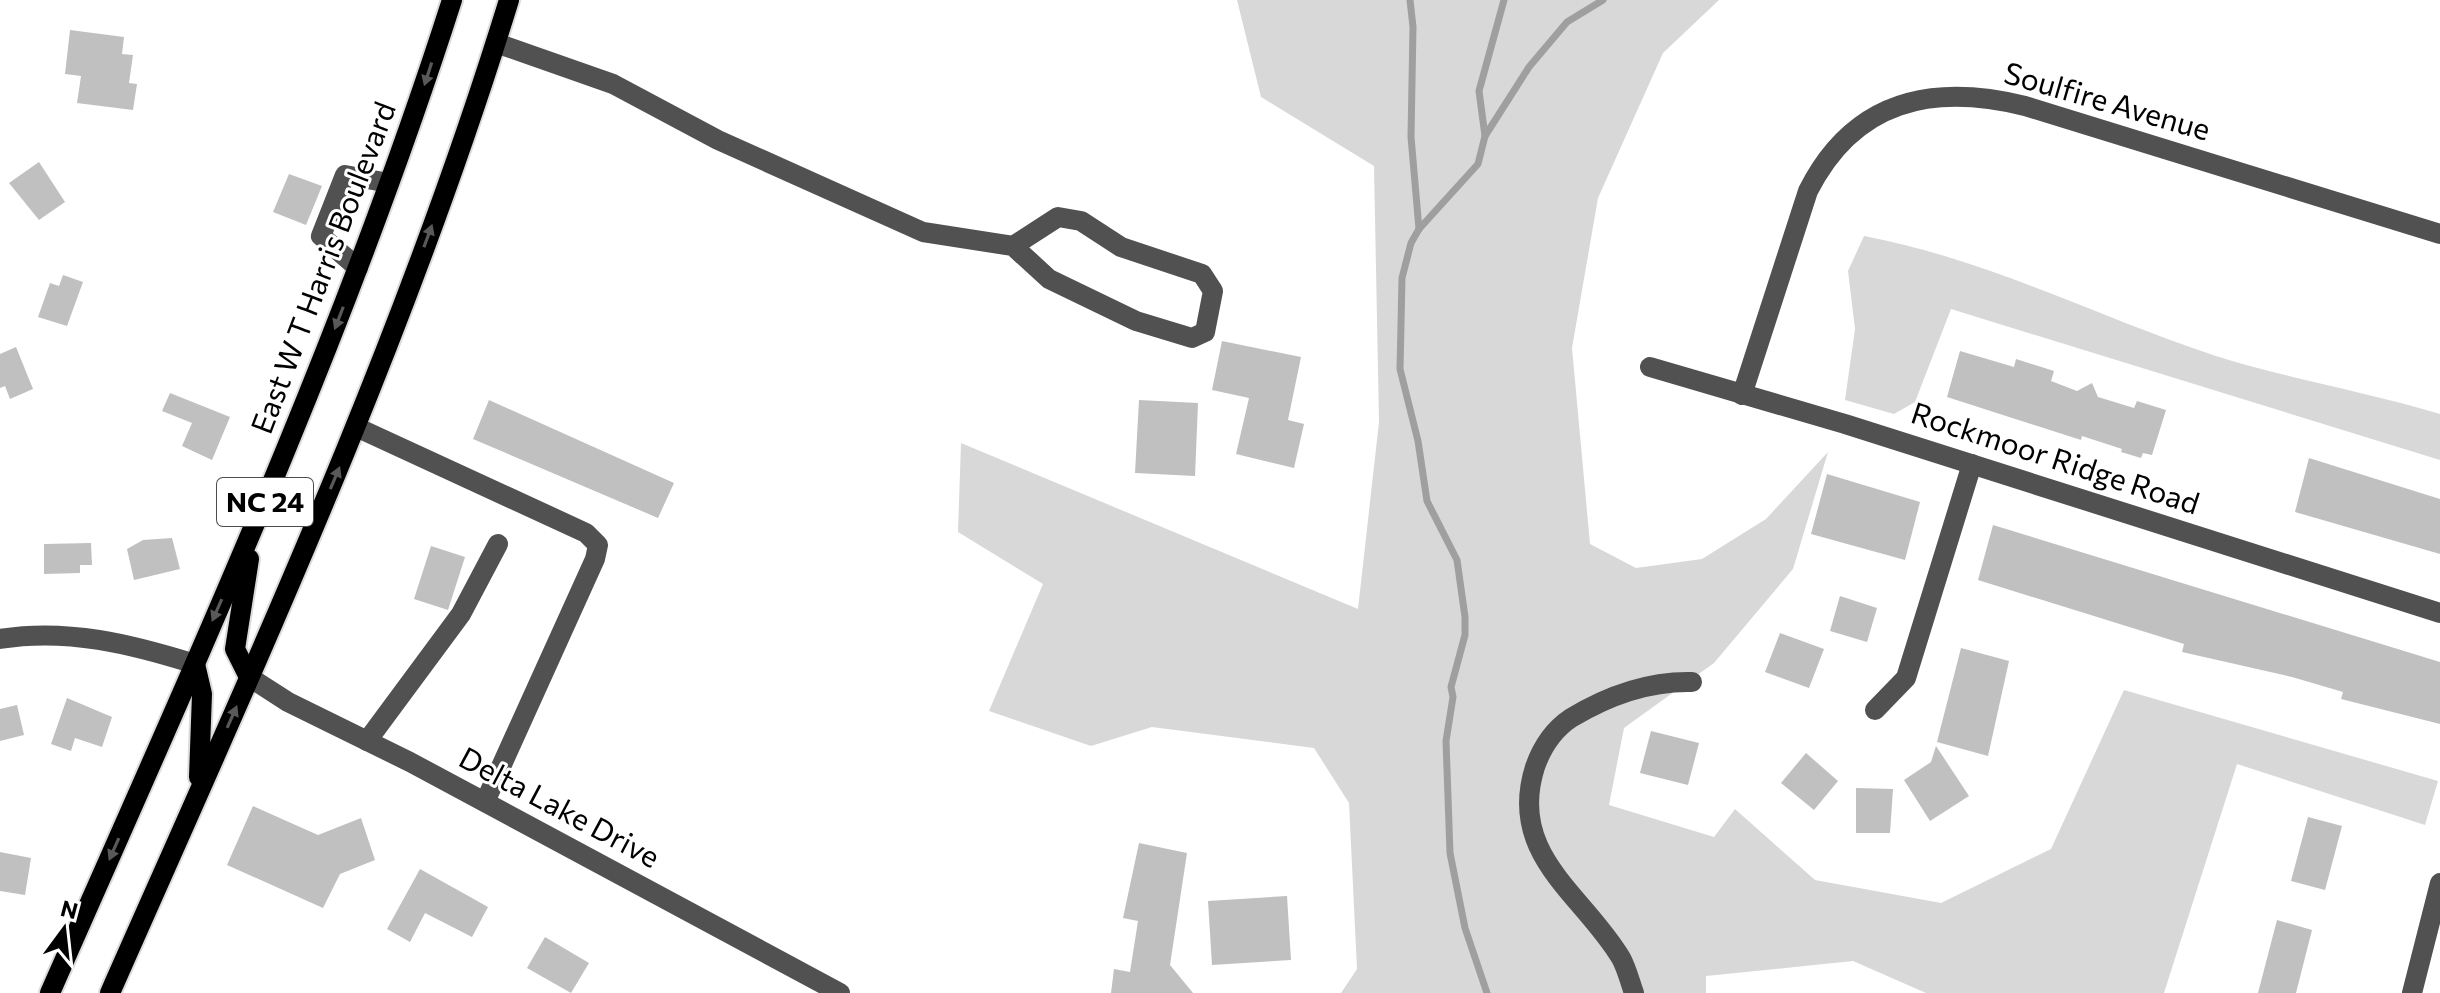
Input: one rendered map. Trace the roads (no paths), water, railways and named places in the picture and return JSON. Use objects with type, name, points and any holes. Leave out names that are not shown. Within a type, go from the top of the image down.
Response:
[{"type":"main road","name":"East W T Harris Boulevard","points":[[50,993],[295,431],[389,183],[452,0]]},
{"type":"main road","name":"NC 24","points":[[110,993],[356,427],[509,0]]},
{"type":"main road","points":[[249,677],[235,649],[255,524]]},
{"type":"main road","points":[[195,664],[202,694],[196,797]]},
{"type":"street","points":[[496,43],[613,84],[718,140],[923,232],[1013,246],[1049,279],[1136,321],[1192,338],[1205,332],[1213,291],[1202,274],[1121,247],[1081,221],[1058,217],[1013,246]]},
{"type":"street","name":"Soulfire Avenue","points":[[1742,395],[1808,191],[1817,173],[1859,126],[1915,100],[1957,95],[2025,106],[2440,234]]},
{"type":"street","points":[[358,268],[321,236],[345,175],[389,183]]},
{"type":"street","name":"Rockmoor Ridge Road","points":[[1650,367],[1972,464],[2440,613]]},
{"type":"street","points":[[356,427],[586,533],[598,545],[485,802]]},
{"type":"street","points":[[1875,710],[1906,678],[1972,464]]},
{"type":"street","points":[[367,741],[461,614],[498,544]]},
{"type":"street","points":[[0,639],[47,634],[104,640],[195,664]]},
{"type":"street","name":"Delta Lake Drive","points":[[249,677],[288,702],[485,802],[840,993]]},
{"type":"street","points":[[1634,993],[1621,959],[1553,876],[1534,832],[1530,797],[1532,776],[1549,739],[1561,725],[1578,714],[1657,681],[1692,682]]},
{"type":"street","points":[[2412,993],[2440,883]]},
{"type":"waterway","points":[[1410,0],[1413,27],[1411,137],[1419,229]]},
{"type":"waterway","points":[[1485,136],[1479,91],[1504,0]]},
{"type":"waterway","points":[[1487,993],[1465,928],[1450,853],[1446,741],[1453,697],[1451,687],[1465,635],[1465,617],[1457,560],[1427,501],[1418,441],[1400,369],[1402,278],[1411,243],[1419,229],[1478,164],[1485,136],[1529,67],[1567,22],[1603,0]]}]
